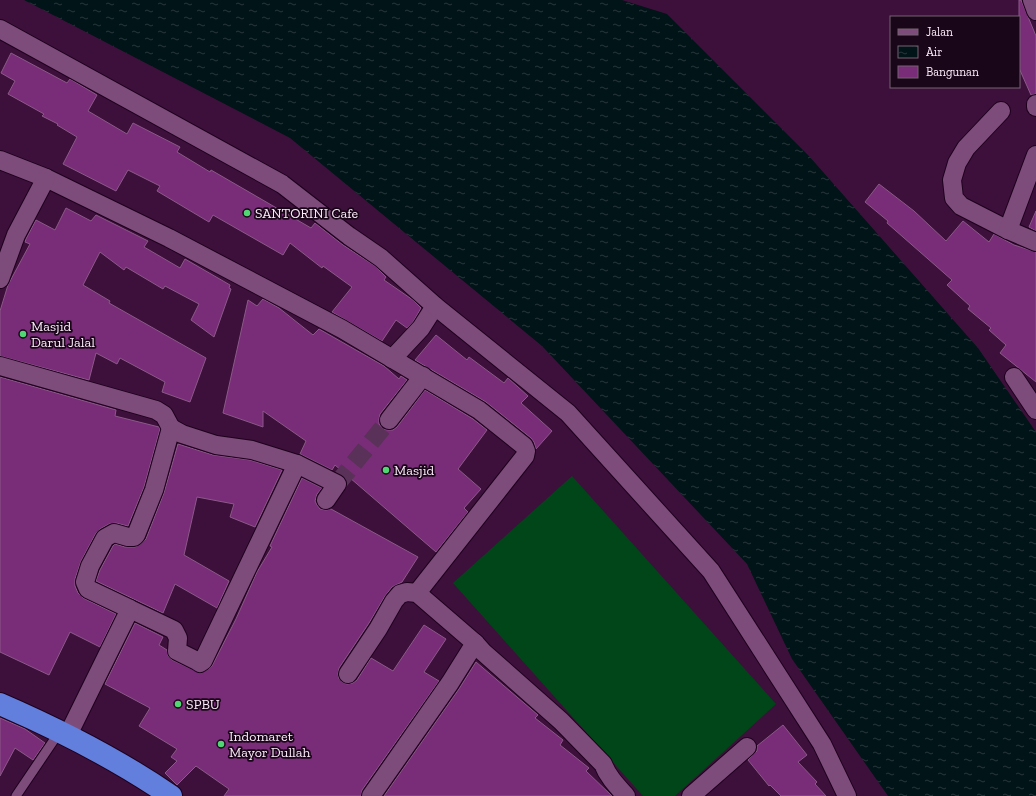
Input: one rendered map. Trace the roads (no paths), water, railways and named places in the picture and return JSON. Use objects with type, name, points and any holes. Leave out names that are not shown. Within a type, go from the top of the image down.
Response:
[{"type":"highway","points":[[0,704],[64,733],[110,758],[171,796]]},
{"type":"street","points":[[1032,0],[1036,11]]},
{"type":"street","points":[[0,29],[282,184],[349,236],[381,258],[435,306],[568,413],[711,571],[822,744],[847,796]]},
{"type":"street","points":[[1001,111],[966,148],[957,163],[952,180],[954,198],[961,206],[1008,230],[1036,242]]},
{"type":"street","points":[[1008,230],[1036,154]]},
{"type":"street","points":[[0,160],[46,178],[162,235],[342,329],[478,410],[524,446],[526,451],[525,456],[417,593]]},
{"type":"street","points":[[0,279],[16,235],[46,178]]},
{"type":"street","points":[[392,359],[421,328],[435,306]]},
{"type":"street","points":[[0,366],[156,410],[164,415],[171,428],[182,434],[216,445],[252,450],[298,464],[336,484],[326,500]]},
{"type":"street","points":[[389,420],[423,376]]},
{"type":"street","points":[[1014,377],[1036,410]]},
{"type":"street","points":[[171,428],[154,490],[136,535],[134,537],[128,537],[114,533],[105,538],[90,566],[85,582],[88,590],[174,630],[178,638],[177,651],[200,662],[203,661],[298,464]]},
{"type":"street","points":[[348,674],[378,629],[394,601],[400,594],[407,592],[417,593],[561,721],[603,764],[612,780],[626,796]]},
{"type":"street","points":[[64,733],[130,609]]},
{"type":"street","points":[[371,796],[450,683],[475,643]]},
{"type":"street","points":[[691,796],[747,747]]},
{"type":"lane","points":[[16,796],[64,733]]},
{"type":"water","points":[[24,0],[622,0],[667,14],[809,156],[978,348],[1036,432],[1036,796],[888,796],[792,659],[747,564],[542,346],[290,138]]},
{"type":"tunnel","points":[[337,484],[389,420]]},
{"type":"place","name":"SANTORINI Cafe","points":[[247,213]]},
{"type":"place","name":"Masjid Darul Jalal","points":[[23,334]]},
{"type":"place","name":"Masjid","points":[[386,470]]},
{"type":"place","name":"SPBU","points":[[178,704]]},
{"type":"place","name":"Indomaret Mayor Dullah","points":[[221,744]]}]
